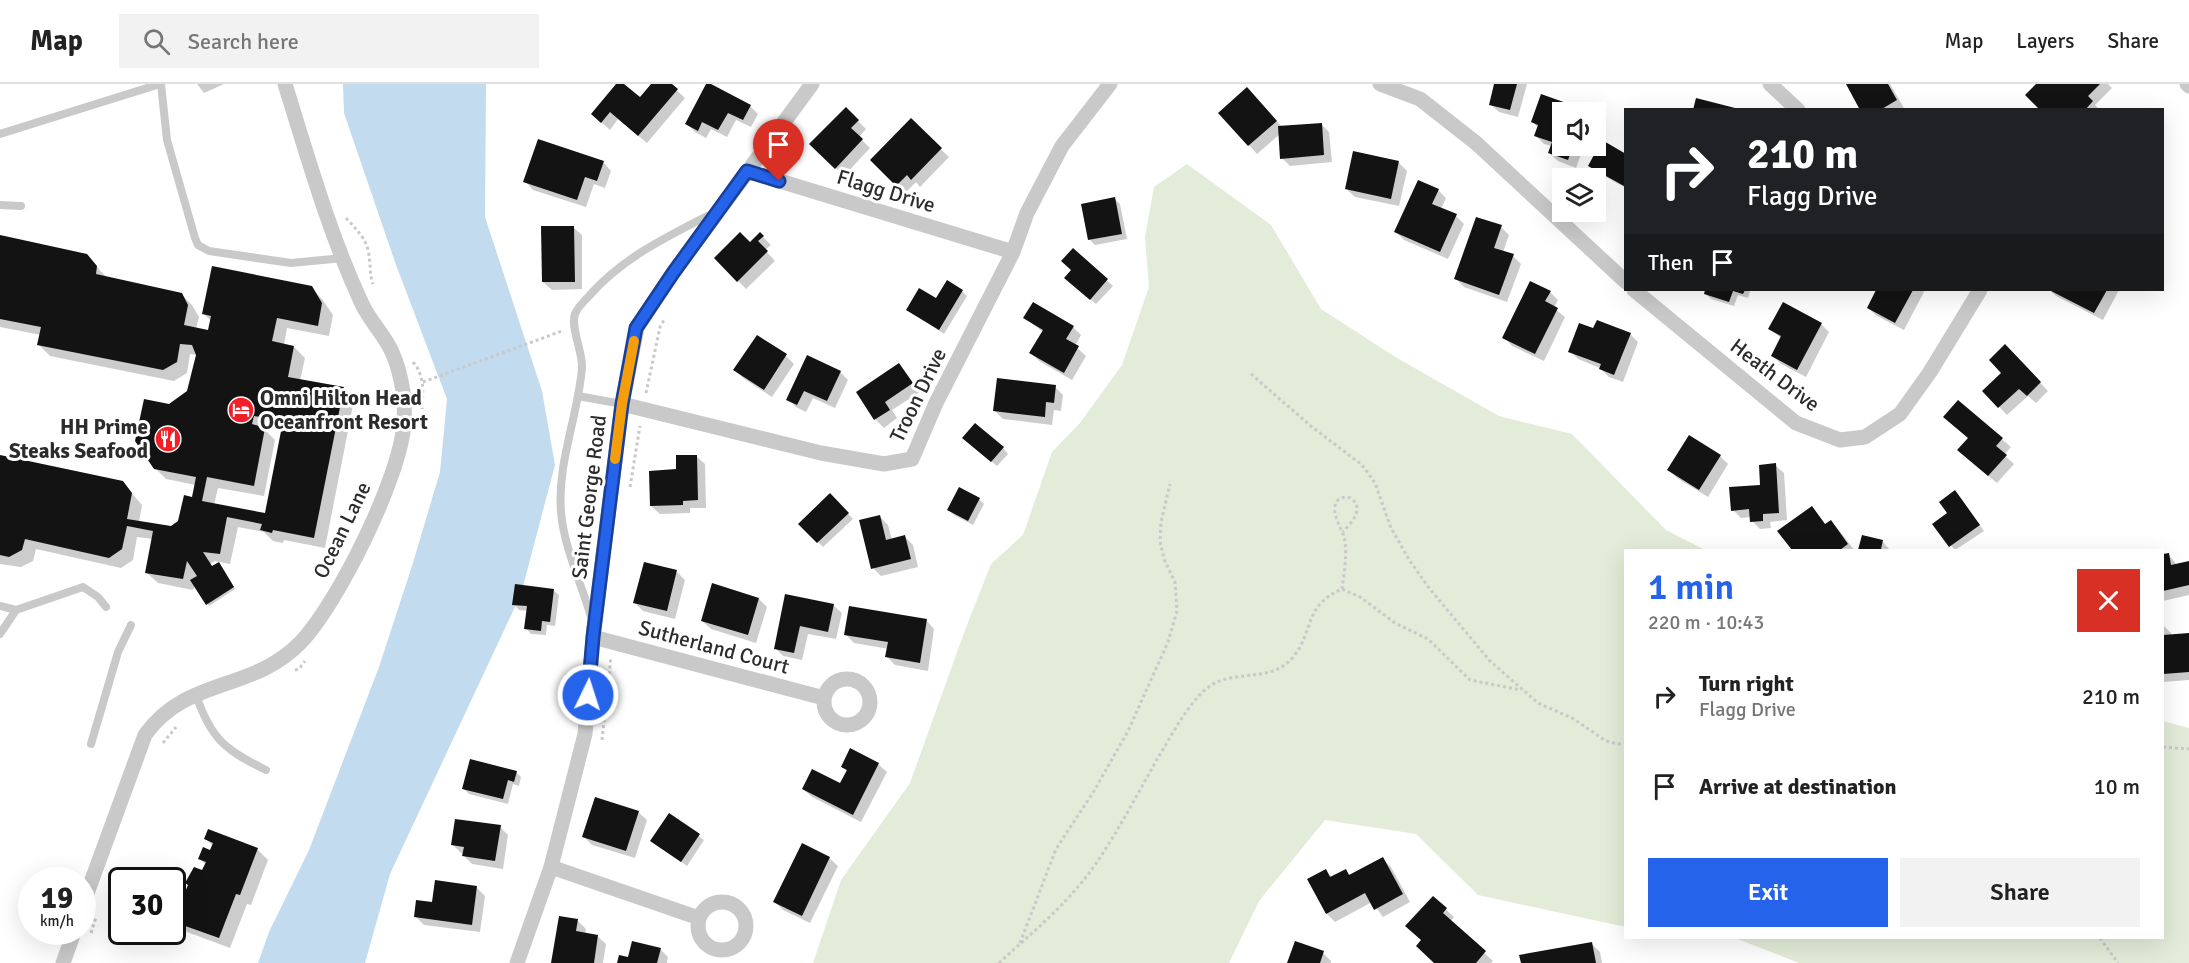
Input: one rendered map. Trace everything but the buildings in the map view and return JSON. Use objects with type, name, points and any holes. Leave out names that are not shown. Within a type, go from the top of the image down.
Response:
[{"type":"street","name":"Ocean Lane","points":[[96,869],[145,735],[155,721],[196,693],[259,673],[279,662],[302,641],[326,609],[362,544],[384,495],[398,455],[404,424],[402,389],[392,351],[364,308],[312,171],[285,84]]},
{"type":"street","name":"Saint George Road","points":[[517,963],[551,867],[585,734],[593,633],[622,404],[636,328],[719,209],[812,84]]},
{"type":"street","name":"Troon Drive","points":[[622,404],[821,453],[884,464],[912,459],[936,402],[1012,252],[1027,213],[1062,146],[1110,84]]},
{"type":"street","points":[[1380,84],[1420,99],[1476,143],[1624,280]]},
{"type":"street","points":[[1770,84],[1795,108]]},
{"type":"street","name":"Flagg Drive","points":[[747,171],[1012,252]]},
{"type":"street","name":"Heath Drive","points":[[1635,291],[1796,423],[1840,440],[1865,437],[1900,414],[1930,372],[1979,291]]},
{"type":"street","name":"Sutherland Court","points":[[593,633],[612,642],[824,698]]},
{"type":"street","points":[[551,867],[699,918]]},
{"type":"street","points":[[63,963],[69,945]]},
{"type":"lane","points":[[0,134],[161,84],[167,140],[198,245],[209,251],[291,263],[344,258]]},
{"type":"lane","points":[[0,205],[21,207]]},
{"type":"lane","points":[[593,633],[565,534],[561,511],[562,483],[582,364],[574,314],[604,279],[630,258],[719,209]]},
{"type":"lane","name":"Troon Drive","points":[[578,396],[622,404]]},
{"type":"lane","points":[[0,606],[16,610],[83,587],[98,597],[106,607]]},
{"type":"lane","points":[[0,634],[16,610]]},
{"type":"lane","points":[[91,744],[118,652],[131,626]]},
{"type":"lane","points":[[196,693],[208,725],[218,739],[237,756],[266,770]]},
{"type":"path","points":[[345,218],[361,234],[368,249],[370,278],[375,289]]},
{"type":"path","points":[[628,497],[660,327],[666,317]]},
{"type":"path","points":[[423,382],[561,331]]},
{"type":"path","points":[[410,358],[421,373],[422,410]]},
{"type":"path","points":[[1251,374],[1312,427],[1362,465],[1375,483],[1391,528],[1410,561],[1429,588],[1490,661],[1538,703],[1572,718],[1606,741],[1624,743]]},
{"type":"path","points":[[1019,946],[1056,849],[1094,791],[1128,731],[1168,642],[1177,611],[1175,582],[1164,559],[1160,541],[1161,522],[1170,484]]},
{"type":"path","points":[[1342,589],[1346,544],[1335,507],[1342,497],[1349,497],[1354,501],[1357,513],[1351,524],[1343,531]]},
{"type":"path","points":[[999,963],[1060,907],[1096,862],[1181,718],[1207,688],[1224,679],[1265,675],[1282,666],[1293,657],[1317,606],[1327,595],[1342,589],[1360,597],[1395,622],[1428,639],[1470,680],[1521,690]]},
{"type":"path","points":[[601,744],[612,642]]},
{"type":"path","points":[[290,672],[299,669],[306,660]]},
{"type":"path","points":[[160,746],[178,725]]},
{"type":"path","points":[[2164,747],[2189,749]]},
{"type":"path","points":[[2101,939],[2118,963]]},
{"type":"green space","points":[[1187,164],[1271,225],[1321,309],[1397,358],[1499,416],[1572,434],[1666,530],[1703,549],[1624,549],[1624,927],[1478,895],[1416,834],[1325,820],[1259,901],[1229,963],[813,963],[841,880],[910,783],[991,564],[1023,535],[1052,452],[1080,423],[1122,365],[1149,287],[1145,237],[1154,187]]},
{"type":"green space","points":[[2164,721],[2189,728],[2189,963],[1799,963],[1738,939],[2164,939]]},
{"type":"water","points":[[343,84],[486,84],[485,217],[542,391],[555,465],[521,594],[390,874],[365,963],[258,963],[269,932],[309,850],[379,667],[440,472],[447,399],[396,265],[344,113]]},
{"type":"slow traffic","points":[[615,459],[622,404],[634,341]]},
{"type":"place","name":"Omni Hilton Head Oceanfront Resort","points":[[241,410]]},
{"type":"place","name":"HH Prime Steaks Seafood","points":[[168,439]]},
{"type":"route","points":[[588,695],[622,404],[636,328],[747,171],[779,181]]}]
